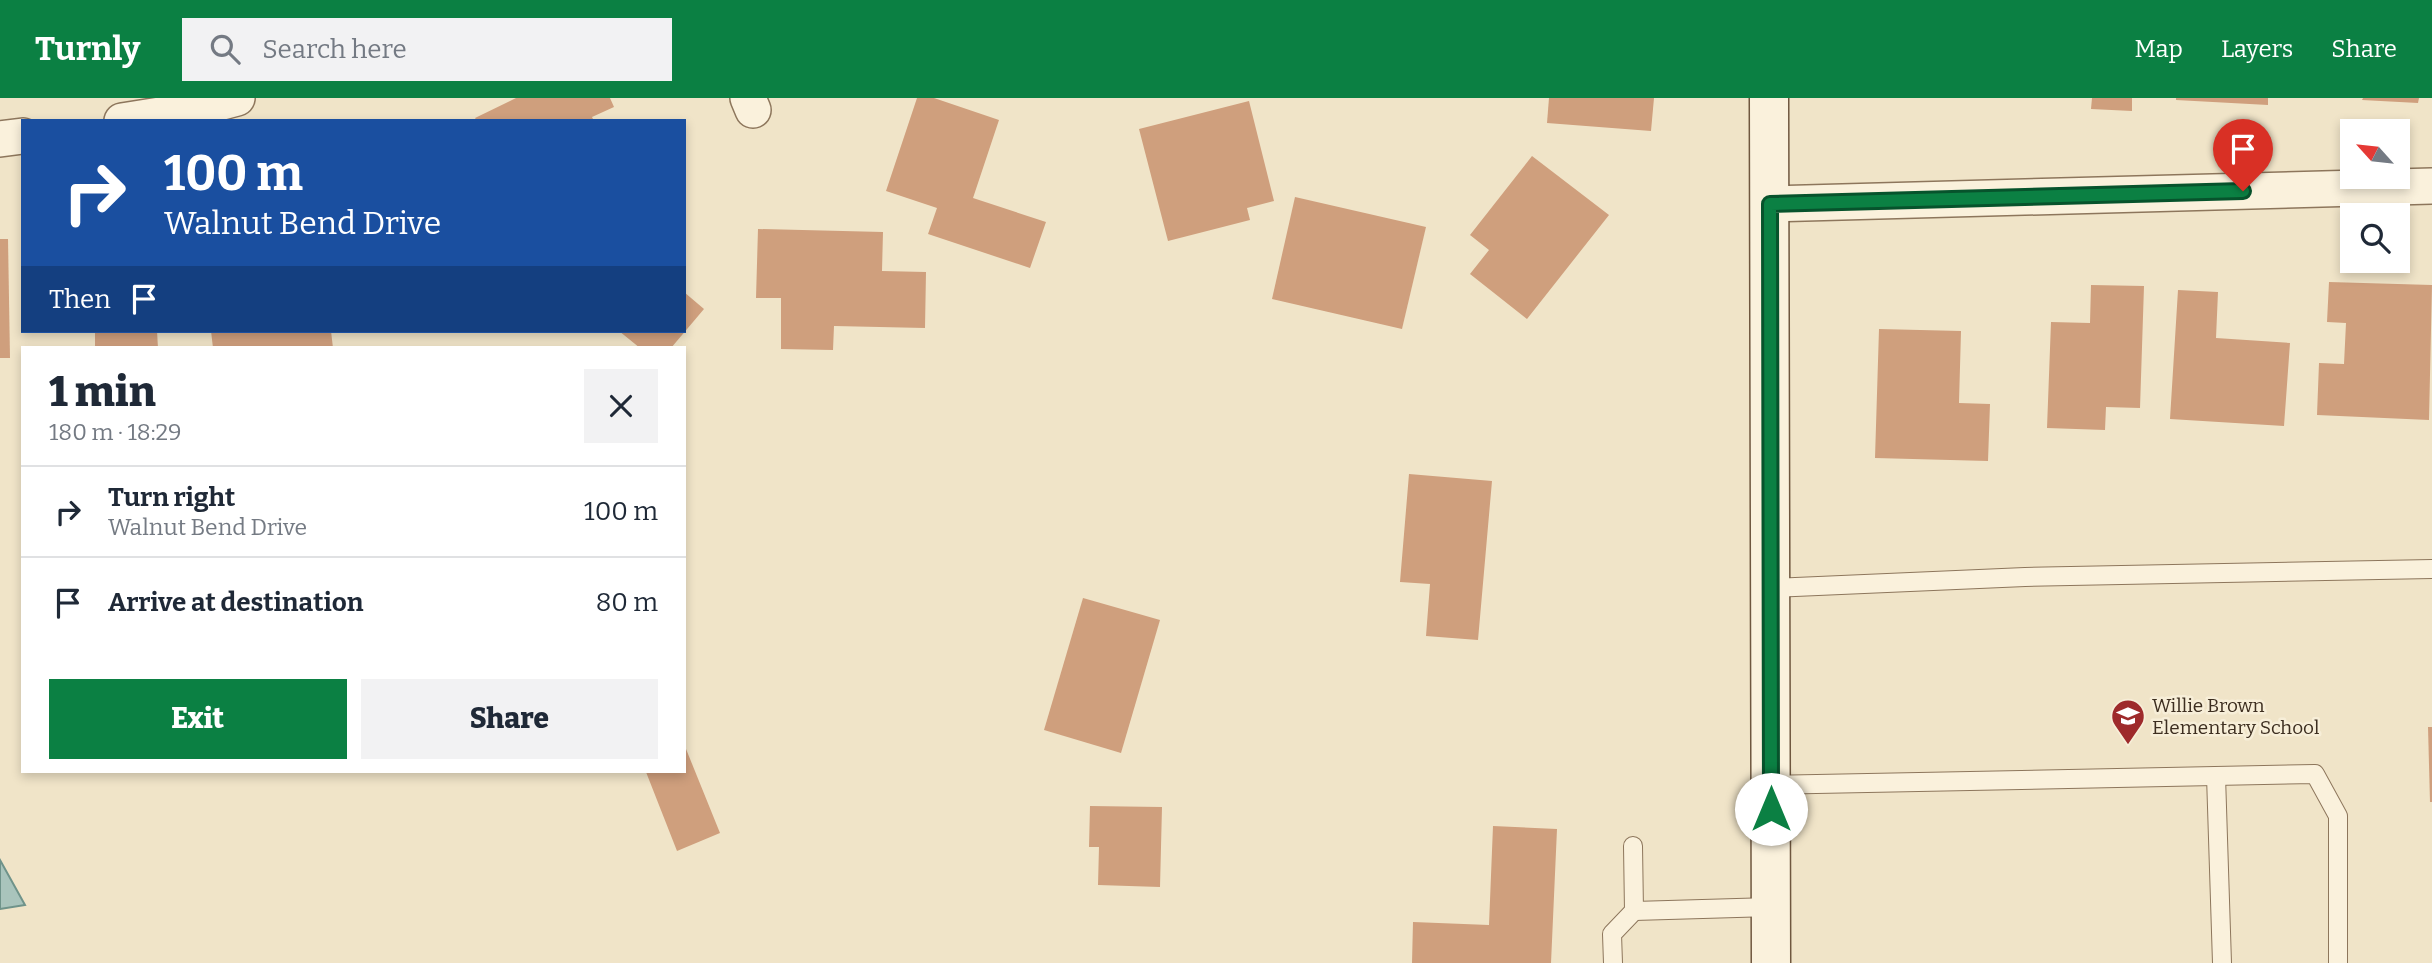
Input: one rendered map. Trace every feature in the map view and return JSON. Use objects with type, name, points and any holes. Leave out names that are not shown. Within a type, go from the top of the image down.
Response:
[{"type":"street","points":[[135,119],[192,110],[237,98]]},
{"type":"street","points":[[1769,98],[1771,963]]},
{"type":"street","points":[[0,139],[21,136]]},
{"type":"street","points":[[1770,204],[2432,186]]},
{"type":"lane","points":[[1771,588],[2025,577],[2432,569]]},
{"type":"lane","points":[[1771,785],[2315,774],[2338,816],[2338,963]]},
{"type":"lane","points":[[2216,776],[2222,963]]},
{"type":"lane","points":[[1633,846],[1634,911]]},
{"type":"lane","points":[[1614,963],[1612,934],[1634,911],[1771,907]]},
{"type":"water","points":[[0,860],[25,905],[0,909]]},
{"type":"building","points":[[516,98],[610,98],[614,107],[592,117],[593,119],[475,118]]},
{"type":"building","points":[[917,98],[934,98],[999,120],[973,198],[1046,222],[1030,268],[928,234],[937,208],[886,191]]},
{"type":"building","points":[[1549,98],[1654,98],[1651,131],[1547,123]]},
{"type":"building","points":[[2092,98],[2132,98],[2132,111],[2091,109]]},
{"type":"building","points":[[2268,98],[2268,105],[2176,100]]},
{"type":"building","points":[[2419,98],[2418,103],[2362,100]]},
{"type":"building","points":[[1249,101],[1274,201],[1247,208],[1250,220],[1168,241],[1139,129]]},
{"type":"building","points":[[1532,156],[1609,215],[1527,319],[1470,274],[1489,250],[1470,235]]},
{"type":"building","points":[[1295,197],[1426,227],[1402,329],[1272,299]]},
{"type":"building","points":[[758,229],[883,232],[882,271],[926,272],[925,328],[834,326],[833,350],[781,349],[781,298],[756,298]]},
{"type":"building","points":[[0,239],[8,239],[10,358],[0,358]]},
{"type":"building","points":[[2329,282],[2432,285],[2429,420],[2317,415],[2319,363],[2344,364],[2346,323],[2327,322]]},
{"type":"building","points":[[2091,285],[2144,286],[2140,408],[2106,407],[2105,430],[2047,428],[2051,322],[2090,323]]},
{"type":"building","points":[[2178,290],[2218,292],[2216,338],[2290,343],[2284,426],[2170,419]]},
{"type":"building","points":[[686,294],[704,309],[686,330]]},
{"type":"building","points":[[1879,329],[1961,331],[1959,403],[1990,404],[1988,461],[1875,458]]},
{"type":"building","points":[[95,333],[157,333],[158,346],[95,346]]},
{"type":"building","points":[[211,333],[331,333],[333,346],[257,346],[213,346]]},
{"type":"building","points":[[621,333],[684,333],[673,346],[638,346]]},
{"type":"building","points":[[1409,474],[1492,481],[1478,640],[1426,636],[1430,584],[1400,582]]},
{"type":"building","points":[[1083,598],[1160,620],[1121,753],[1044,730]]},
{"type":"building","points":[[2428,727],[2432,727],[2432,802],[2430,802]]},
{"type":"building","points":[[686,749],[720,833],[677,851],[646,773],[686,773]]},
{"type":"building","points":[[1090,806],[1162,807],[1160,887],[1098,885],[1099,847],[1089,847]]},
{"type":"building","points":[[1493,826],[1557,829],[1551,963],[1412,963],[1413,922],[1489,925]]},
{"type":"place","name":"Willie Brown Elementary School","points":[[2128,746]]},
{"type":"route","points":[[1771,809],[1770,204],[2243,191]]}]
